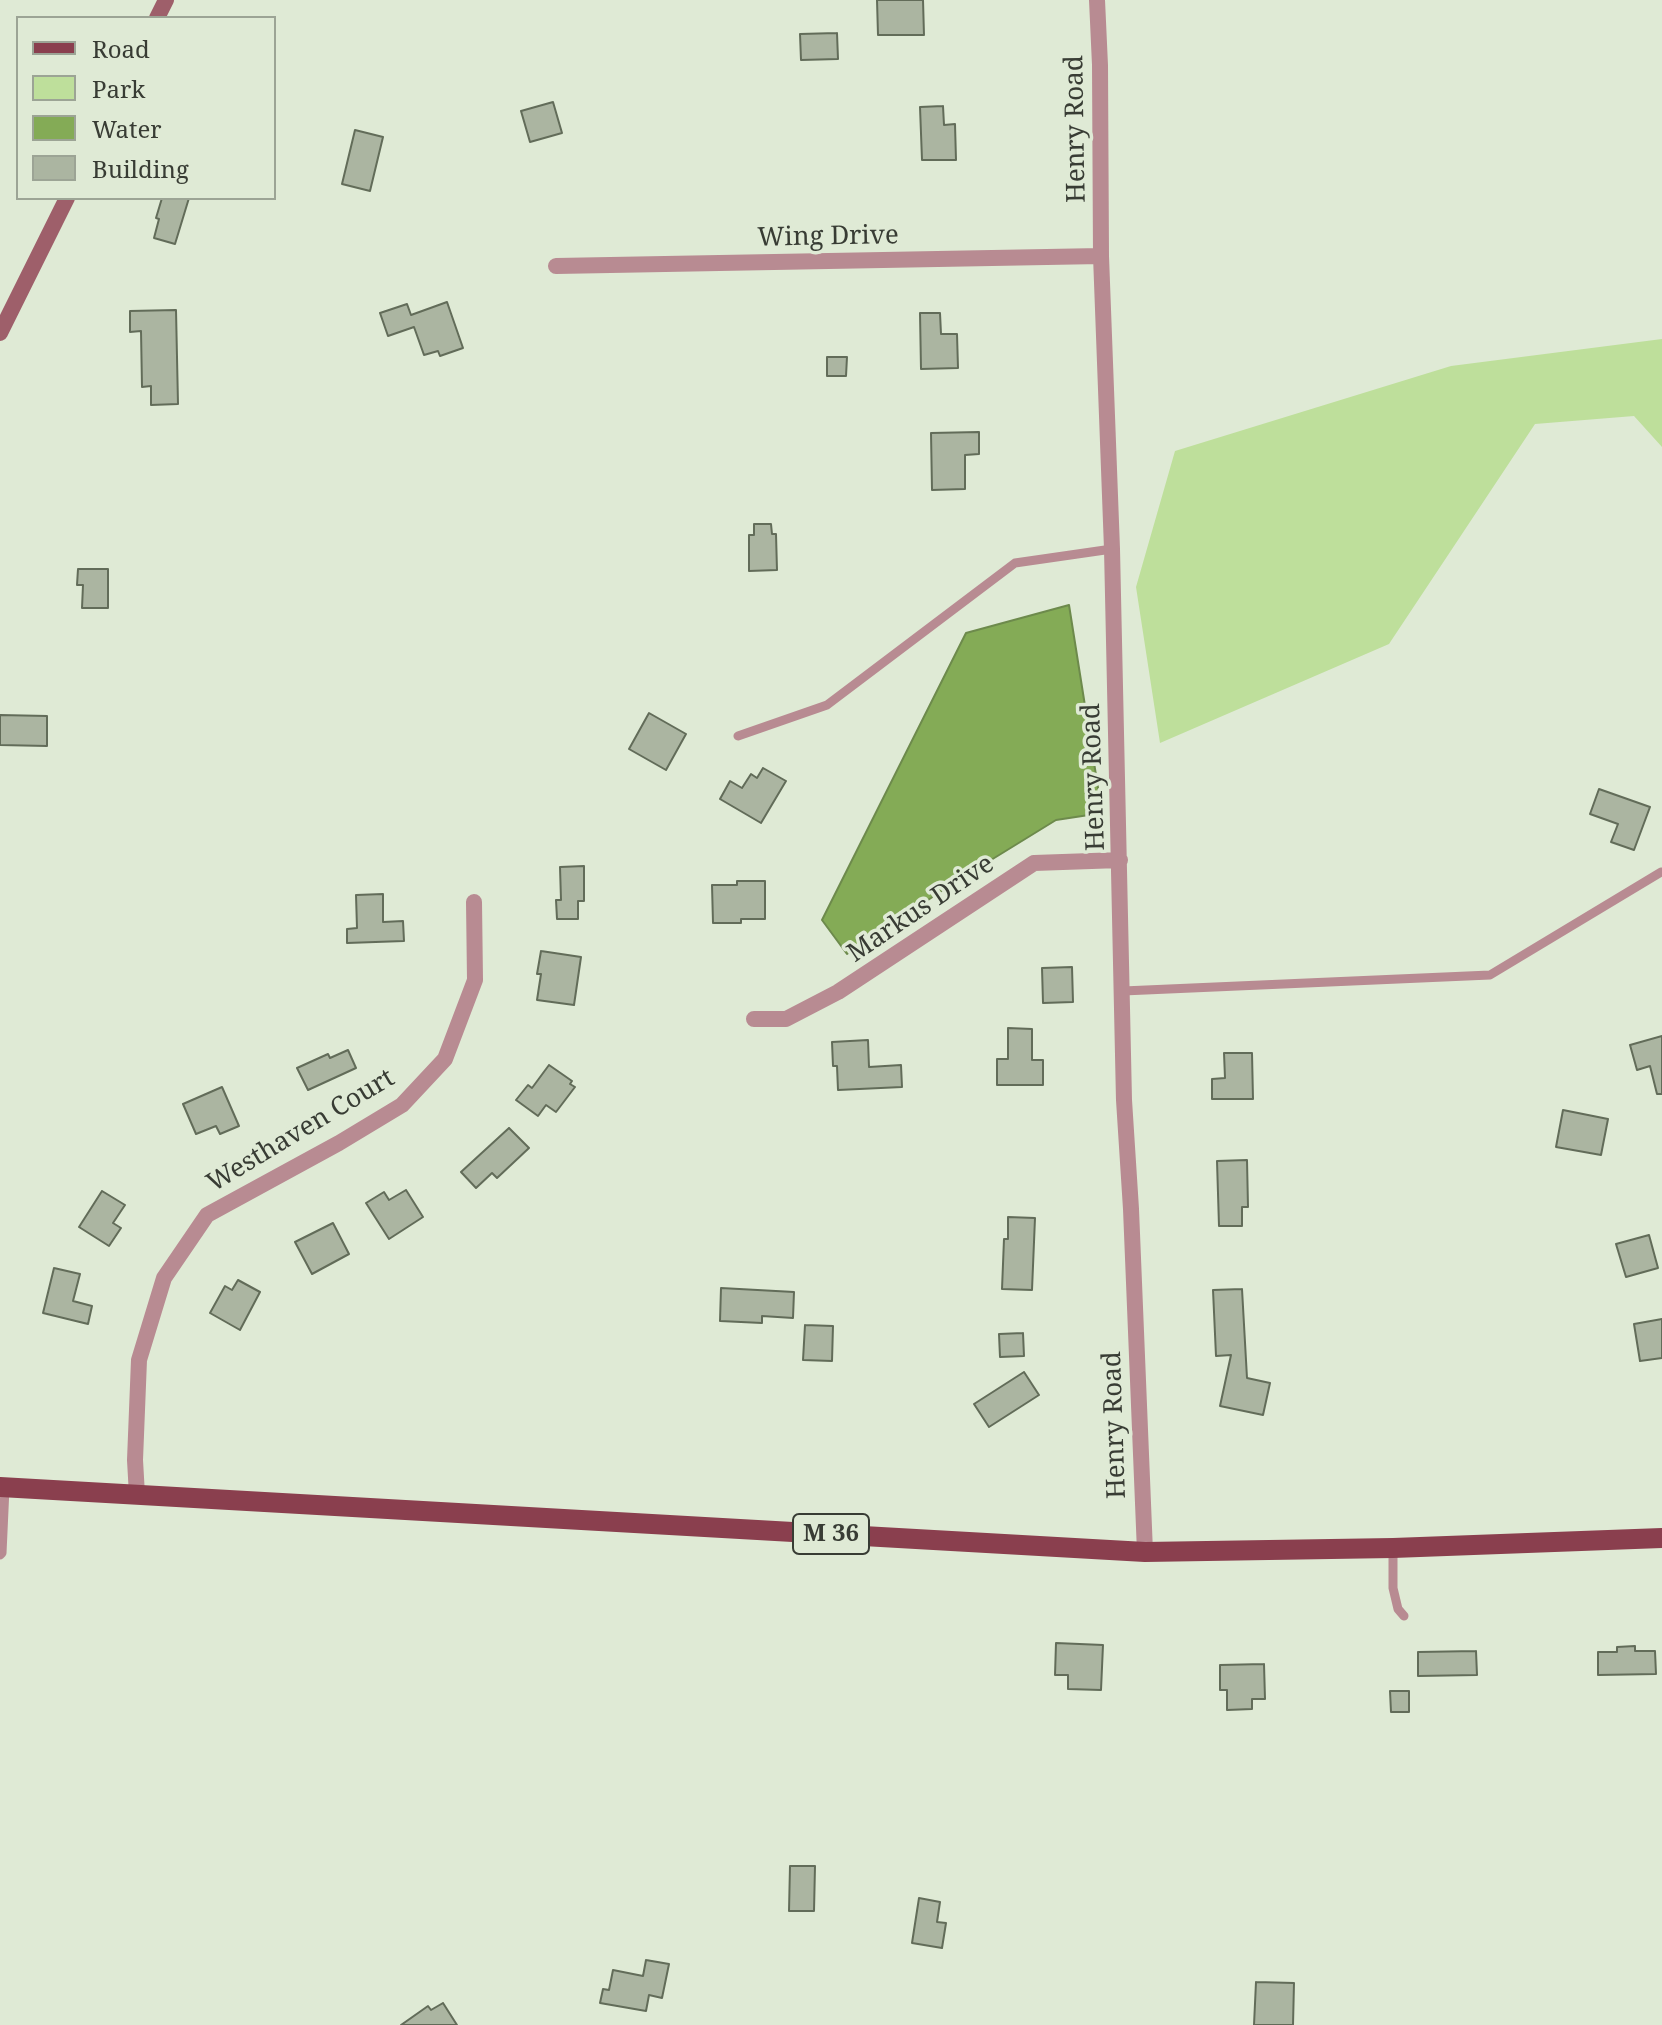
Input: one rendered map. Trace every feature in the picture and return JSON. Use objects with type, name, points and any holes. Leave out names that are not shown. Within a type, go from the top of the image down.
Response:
[{"type":"main road","points":[[0,333],[66,200]]},
{"type":"main road","name":"M 36","points":[[3,1488],[1145,1552],[1393,1548],[1662,1538]]},
{"type":"street","name":"Henry Road","points":[[1097,0],[1124,1100],[1145,1552]]},
{"type":"street","name":"Wing Drive","points":[[556,266],[1101,256]]},
{"type":"street","name":"Markus Drive","points":[[754,1019],[786,1019],[838,992],[1034,863],[1120,860]]},
{"type":"street","name":"Westhaven Court","points":[[137,1495],[135,1460],[139,1360],[164,1278],[207,1215],[402,1105],[445,1059],[475,980],[474,902]]},
{"type":"lane","points":[[738,736],[827,705],[1015,563],[1112,549]]},
{"type":"lane","points":[[1123,991],[1490,975],[1661,872]]},
{"type":"lane","points":[[0,1555],[3,1488]]},
{"type":"lane","points":[[1393,1548],[1393,1588],[1398,1609],[1404,1616]]},
{"type":"green space","points":[[1662,339],[1662,447],[1634,416],[1535,424],[1389,644],[1160,743],[1136,587],[1175,451],[1451,366]]},
{"type":"water","points":[[1069,605],[1102,813],[1056,820],[847,954],[822,920],[966,633]]},
{"type":"building","points":[[877,0],[923,0],[924,35],[878,35]]},
{"type":"building","points":[[837,33],[838,59],[801,60],[800,34]]},
{"type":"building","points":[[553,102],[562,133],[530,142],[521,111]]},
{"type":"building","points":[[943,106],[944,125],[955,124],[956,160],[922,160],[920,107]]},
{"type":"building","points":[[355,130],[383,137],[370,191],[342,184]]},
{"type":"building","points":[[161,200],[188,200],[175,244],[154,238],[159,219],[156,218]]},
{"type":"building","points":[[447,302],[463,348],[440,356],[438,351],[424,355],[414,327],[388,336],[380,313],[407,304],[411,315]]},
{"type":"building","points":[[176,310],[178,404],[151,405],[151,386],[142,387],[141,331],[130,332],[130,311]]},
{"type":"building","points":[[920,313],[940,313],[941,334],[957,334],[958,368],[921,369]]},
{"type":"building","points":[[827,357],[847,357],[846,376],[827,376]]},
{"type":"building","points":[[979,432],[979,454],[965,455],[965,489],[932,490],[931,433]]},
{"type":"building","points":[[754,524],[771,524],[772,534],[776,534],[777,570],[749,571],[749,535],[754,535]]},
{"type":"building","points":[[78,569],[108,569],[108,608],[82,608],[83,585],[77,585]]},
{"type":"building","points":[[649,713],[686,734],[666,770],[629,749]]},
{"type":"building","points":[[0,715],[47,716],[47,746],[0,745]]},
{"type":"building","points":[[763,768],[786,781],[761,823],[720,799],[730,781],[742,788],[751,774],[757,778]]},
{"type":"building","points":[[1599,789],[1650,807],[1634,850],[1611,842],[1618,824],[1590,814]]},
{"type":"building","points":[[584,866],[584,901],[578,901],[578,919],[557,919],[556,900],[561,900],[560,867]]},
{"type":"building","points":[[737,881],[765,881],[765,919],[713,923],[712,885],[737,885]]},
{"type":"building","points":[[383,894],[383,922],[403,921],[404,941],[347,943],[347,929],[357,928],[356,895]]},
{"type":"building","points":[[541,951],[581,957],[574,1005],[537,1000]]},
{"type":"building","points":[[1072,967],[1073,1002],[1043,1003],[1042,968]]},
{"type":"building","points":[[1008,1028],[1032,1029],[1032,1060],[1043,1060],[1043,1085],[997,1085],[997,1059],[1008,1059]]},
{"type":"building","points":[[1662,1036],[1662,1094],[1657,1094],[1650,1066],[1637,1070],[1630,1045]]},
{"type":"building","points":[[868,1040],[869,1067],[901,1065],[902,1087],[838,1090],[832,1042]]},
{"type":"building","points":[[348,1050],[356,1068],[308,1090],[297,1068],[328,1054],[330,1058]]},
{"type":"building","points":[[1224,1053],[1252,1053],[1253,1099],[1212,1099],[1212,1079],[1225,1078]]},
{"type":"building","points":[[549,1065],[572,1081],[570,1084],[575,1087],[556,1112],[546,1105],[538,1116],[516,1100],[528,1085],[532,1088]]},
{"type":"building","points":[[222,1087],[239,1126],[220,1134],[216,1126],[196,1134],[183,1104]]},
{"type":"building","points":[[1563,1110],[1608,1119],[1601,1155],[1556,1147]]},
{"type":"building","points":[[509,1128],[529,1148],[497,1178],[492,1173],[476,1188],[461,1172]]},
{"type":"building","points":[[1247,1160],[1248,1207],[1242,1207],[1242,1226],[1219,1226],[1217,1161]]},
{"type":"building","points":[[406,1190],[423,1217],[389,1239],[366,1203],[384,1192],[389,1200]]},
{"type":"building","points":[[102,1191],[125,1205],[113,1223],[121,1228],[109,1246],[79,1227]]},
{"type":"building","points":[[1008,1217],[1035,1218],[1032,1290],[1002,1289]]},
{"type":"building","points":[[333,1223],[349,1254],[312,1274],[295,1242]]},
{"type":"building","points":[[1649,1235],[1658,1268],[1626,1277],[1616,1244]]},
{"type":"building","points":[[54,1268],[80,1274],[73,1301],[92,1306],[88,1324],[43,1313]]},
{"type":"building","points":[[238,1280],[260,1292],[240,1330],[210,1313],[225,1286],[232,1290]]},
{"type":"building","points":[[721,1288],[794,1292],[793,1318],[762,1316],[762,1323],[720,1321]]},
{"type":"building","points":[[1242,1289],[1247,1378],[1270,1383],[1263,1415],[1220,1406],[1231,1355],[1216,1356],[1213,1290]]},
{"type":"building","points":[[1662,1319],[1662,1358],[1640,1361],[1634,1324]]},
{"type":"building","points":[[805,1325],[833,1326],[832,1361],[803,1360]]},
{"type":"building","points":[[1023,1333],[1024,1356],[1000,1357],[999,1334]]},
{"type":"building","points":[[1024,1372],[1039,1395],[989,1427],[974,1404]]},
{"type":"building","points":[[1056,1643],[1103,1645],[1101,1690],[1068,1689],[1068,1675],[1055,1675]]},
{"type":"building","points":[[1635,1646],[1635,1651],[1655,1651],[1656,1674],[1598,1675],[1598,1652],[1617,1652],[1617,1647]]},
{"type":"building","points":[[1476,1651],[1477,1675],[1418,1676],[1418,1652]]},
{"type":"building","points":[[1264,1664],[1265,1699],[1252,1699],[1252,1709],[1227,1710],[1227,1690],[1220,1690],[1220,1665]]},
{"type":"building","points":[[1390,1691],[1409,1691],[1409,1712],[1391,1712]]},
{"type":"building","points":[[790,1866],[815,1866],[814,1911],[789,1911]]},
{"type":"building","points":[[919,1898],[940,1902],[937,1922],[946,1923],[942,1948],[912,1943]]},
{"type":"building","points":[[646,1960],[669,1964],[662,1998],[649,1995],[646,2011],[600,2003],[603,1989],[609,1990],[613,1970],[643,1976]]},
{"type":"building","points":[[1256,1982],[1294,1983],[1293,2025],[1254,2025]]},
{"type":"building","points":[[443,2003],[457,2025],[401,2025],[428,2006],[431,2010]]}]
